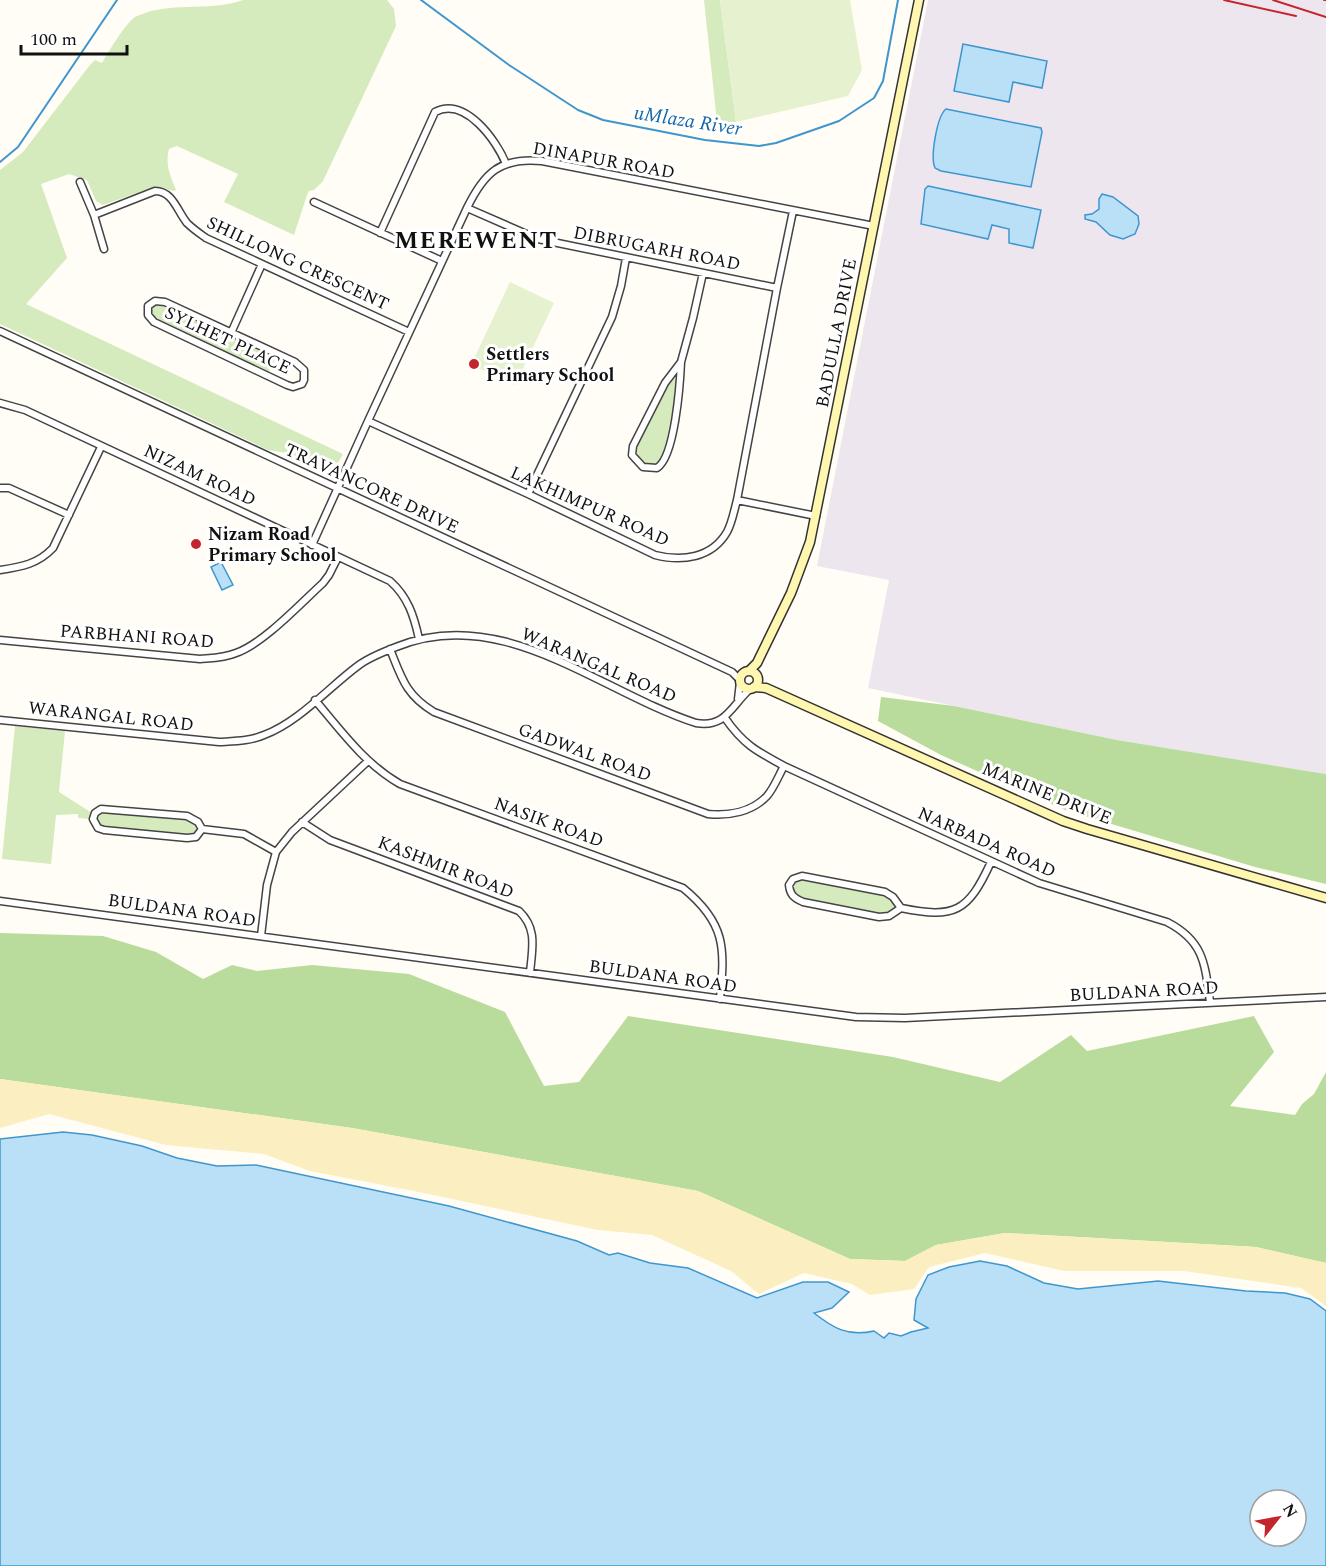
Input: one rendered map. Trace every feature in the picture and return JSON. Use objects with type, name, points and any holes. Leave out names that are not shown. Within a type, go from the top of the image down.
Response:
[{"type":"street","name":"BADULLA DRIVE","points":[[755,683],[757,663],[804,562],[816,516],[919,0]]},
{"type":"street","points":[[380,233],[430,121],[439,109],[455,109],[479,125],[495,141],[506,164]]},
{"type":"street","name":"DINAPUR ROAD","points":[[312,545],[477,187],[495,170],[506,164],[527,160],[542,161],[874,226]]},
{"type":"street","points":[[80,182],[94,214],[104,249]]},
{"type":"street","name":"SHILLONG CRESCENT","points":[[94,214],[155,191],[162,191],[171,198],[195,231],[409,332]]},
{"type":"street","points":[[314,202],[442,261]]},
{"type":"street","name":"DIBRUGARH ROAD","points":[[467,208],[538,239],[777,288]]},
{"type":"street","name":"LAKHIMPUR ROAD","points":[[368,421],[655,555],[678,559],[690,558],[713,548],[727,532],[737,500],[793,211]]},
{"type":"street","points":[[528,494],[612,317],[626,258]]},
{"type":"street","name":"SYLHET PLACE","points":[[231,333],[262,264]]},
{"type":"street","points":[[681,362],[665,382],[633,446],[632,455],[643,467],[657,468],[665,460],[679,393],[681,362],[703,273]]},
{"type":"street","name":"SYLHET PLACE","points":[[155,301],[160,301],[231,333],[295,362],[302,367],[305,373],[303,384],[292,387],[287,385],[154,322],[148,315],[148,306],[155,301]]},
{"type":"street","name":"TRAVANCORE DRIVE","points":[[0,331],[743,677]]},
{"type":"street","name":"NIZAM ROAD","points":[[0,403],[25,410],[390,581],[400,590],[412,610],[419,639]]},
{"type":"street","points":[[0,570],[20,567],[41,559],[53,548],[101,447]]},
{"type":"street","points":[[0,488],[9,488],[69,515]]},
{"type":"street","points":[[737,500],[816,516]]},
{"type":"street","name":"PARBHANI ROAD","points":[[0,640],[200,658],[226,656],[238,653],[262,637],[323,583],[330,575],[338,557]]},
{"type":"street","name":"WARANGAL ROAD","points":[[0,720],[219,742],[251,739],[279,728],[361,663],[390,649],[419,639],[462,635],[512,644],[558,660],[686,720],[705,724],[725,718]]},
{"type":"street","name":"GADWAL ROAD","points":[[390,649],[408,692],[419,703],[434,712],[708,814],[733,814],[755,806],[768,795],[784,766]]},
{"type":"street","name":"BADULLA DRIVE","points":[[743,677],[757,663]]},
{"type":"street","points":[[738,700],[743,677]]},
{"type":"street","points":[[743,677],[755,683]]},
{"type":"street","points":[[743,677],[746,688],[755,683]]},
{"type":"street","points":[[725,718],[738,700],[755,683]]},
{"type":"street","name":"MARINE DRIVE","points":[[755,683],[1063,821],[1087,830],[1326,898]]},
{"type":"street","name":"NASIK ROAD","points":[[315,700],[368,761],[390,778],[411,788],[683,888],[706,910],[720,937],[723,957],[720,999]]},
{"type":"street","name":"NARBADA ROAD","points":[[725,718],[741,740],[784,766],[991,862],[1039,883],[1167,922],[1180,929],[1192,939],[1200,951],[1205,967],[1210,1002]]},
{"type":"street","points":[[261,936],[267,885],[276,852],[302,822],[368,761]]},
{"type":"street","points":[[100,809],[187,816],[198,822],[202,829],[196,837],[187,838],[104,830],[98,828],[93,819],[95,813],[100,809]]},
{"type":"street","name":"KASHMIR ROAD","points":[[302,822],[330,840],[519,911],[526,918],[533,933],[530,973]]},
{"type":"street","points":[[202,829],[244,834],[276,852]]},
{"type":"street","points":[[901,908],[889,916],[879,917],[803,902],[789,892],[789,885],[793,879],[802,876],[885,892],[893,897],[901,908],[941,914],[959,907],[973,895],[991,862]]},
{"type":"street","name":"BULDANA ROAD","points":[[0,901],[856,1017],[905,1018],[1326,997]]},
{"type":"shaded area","points":[[928,0],[1326,0],[1326,774],[1117,740],[868,688],[889,580],[817,566]]},
{"type":"green space","points":[[243,0],[387,0],[394,9],[396,26],[323,181],[307,195],[294,235],[224,202],[238,174],[177,146],[169,149],[168,155],[169,170],[176,190],[173,191],[154,187],[103,205],[96,201],[87,180],[69,174],[41,184],[67,258],[26,304],[343,454],[332,474],[327,475],[292,454],[268,450],[0,324],[0,170],[23,152],[90,65],[95,60],[102,63],[122,31],[135,17],[161,9],[215,6]]},
{"type":"green space","points":[[704,0],[720,0],[736,122],[717,122]]},
{"type":"green space","points":[[720,0],[850,0],[862,70],[848,96],[736,122]]},
{"type":"green space","points":[[510,282],[554,303],[515,385],[471,365]]},
{"type":"green space","points":[[156,304],[172,309],[276,357],[268,373],[155,321],[150,310]]},
{"type":"green space","points":[[671,378],[676,379],[677,388],[663,458],[657,465],[648,464],[639,459],[637,447]]},
{"type":"green space","points":[[881,697],[954,706],[1117,740],[1326,774],[1326,884],[1255,867],[1065,810],[941,755],[878,721]]},
{"type":"green space","points":[[15,726],[65,731],[59,792],[92,813],[90,819],[78,818],[78,814],[56,815],[51,864],[2,859]]},
{"type":"green space","points":[[102,811],[182,818],[194,822],[197,833],[191,836],[99,827],[95,816]]},
{"type":"green space","points":[[805,878],[888,896],[894,901],[894,908],[883,915],[807,901],[792,894],[794,880]]},
{"type":"green space","points":[[0,933],[103,936],[156,952],[203,979],[232,965],[257,971],[312,965],[409,974],[505,1012],[544,1086],[579,1082],[628,1016],[893,1057],[1000,1082],[1071,1035],[1087,1051],[1254,1016],[1274,1052],[1230,1106],[1295,1115],[1302,1104],[1314,1094],[1326,1072],[1326,1263],[1256,1247],[1005,1233],[936,1245],[905,1261],[850,1259],[698,1191],[352,1128],[0,1079]]},
{"type":"sand","points":[[0,1079],[352,1128],[698,1191],[850,1259],[905,1261],[936,1245],[1005,1233],[1256,1247],[1326,1263],[1326,1306],[1301,1288],[1184,1271],[1064,1271],[985,1253],[929,1267],[914,1289],[870,1295],[852,1284],[804,1273],[759,1294],[731,1271],[652,1235],[598,1230],[310,1171],[264,1154],[166,1145],[49,1114],[0,1128]]},
{"type":"water","points":[[963,44],[1047,61],[1042,88],[1013,82],[1009,102],[954,91]]},
{"type":"water","points":[[946,109],[1041,128],[1031,187],[935,168],[933,155],[935,137]]},
{"type":"water","points":[[928,186],[1041,210],[1033,248],[1009,243],[1009,229],[992,225],[988,239],[921,224],[925,189]]},
{"type":"water","points":[[1102,194],[1113,197],[1138,216],[1139,224],[1135,234],[1123,239],[1110,235],[1096,222],[1085,219],[1085,215],[1092,214],[1099,209],[1099,199]]},
{"type":"water","points":[[221,562],[233,585],[222,590],[211,567]]},
{"type":"water","points":[[63,1132],[92,1135],[142,1146],[177,1158],[217,1166],[256,1165],[449,1206],[577,1241],[609,1255],[618,1253],[650,1263],[688,1268],[757,1298],[803,1282],[828,1282],[849,1292],[832,1308],[814,1313],[841,1330],[856,1333],[874,1331],[884,1338],[889,1333],[901,1336],[928,1328],[914,1320],[916,1299],[928,1275],[949,1267],[980,1261],[1007,1266],[1044,1283],[1078,1289],[1158,1281],[1285,1293],[1310,1299],[1326,1311],[1326,1566],[0,1566],[0,1139]]},
{"type":"waterway","name":"uMlaza River","points":[[0,162],[18,147],[117,0]]},
{"type":"waterway","name":"uMlaza River","points":[[421,0],[509,65],[578,110],[603,120],[705,140],[759,146],[776,143],[839,121],[874,98],[883,81],[898,0]]},
{"type":"railway","points":[[1224,0],[1296,16]]},
{"type":"railway","points":[[1273,0],[1326,17]]},
{"type":"place","name":"Settlers Primary School","points":[[474,364]]},
{"type":"place","name":"Nizam Road Primary School","points":[[196,544]]},
{"type":"district","name":"MEREWENT","points":[[476,240]]}]
